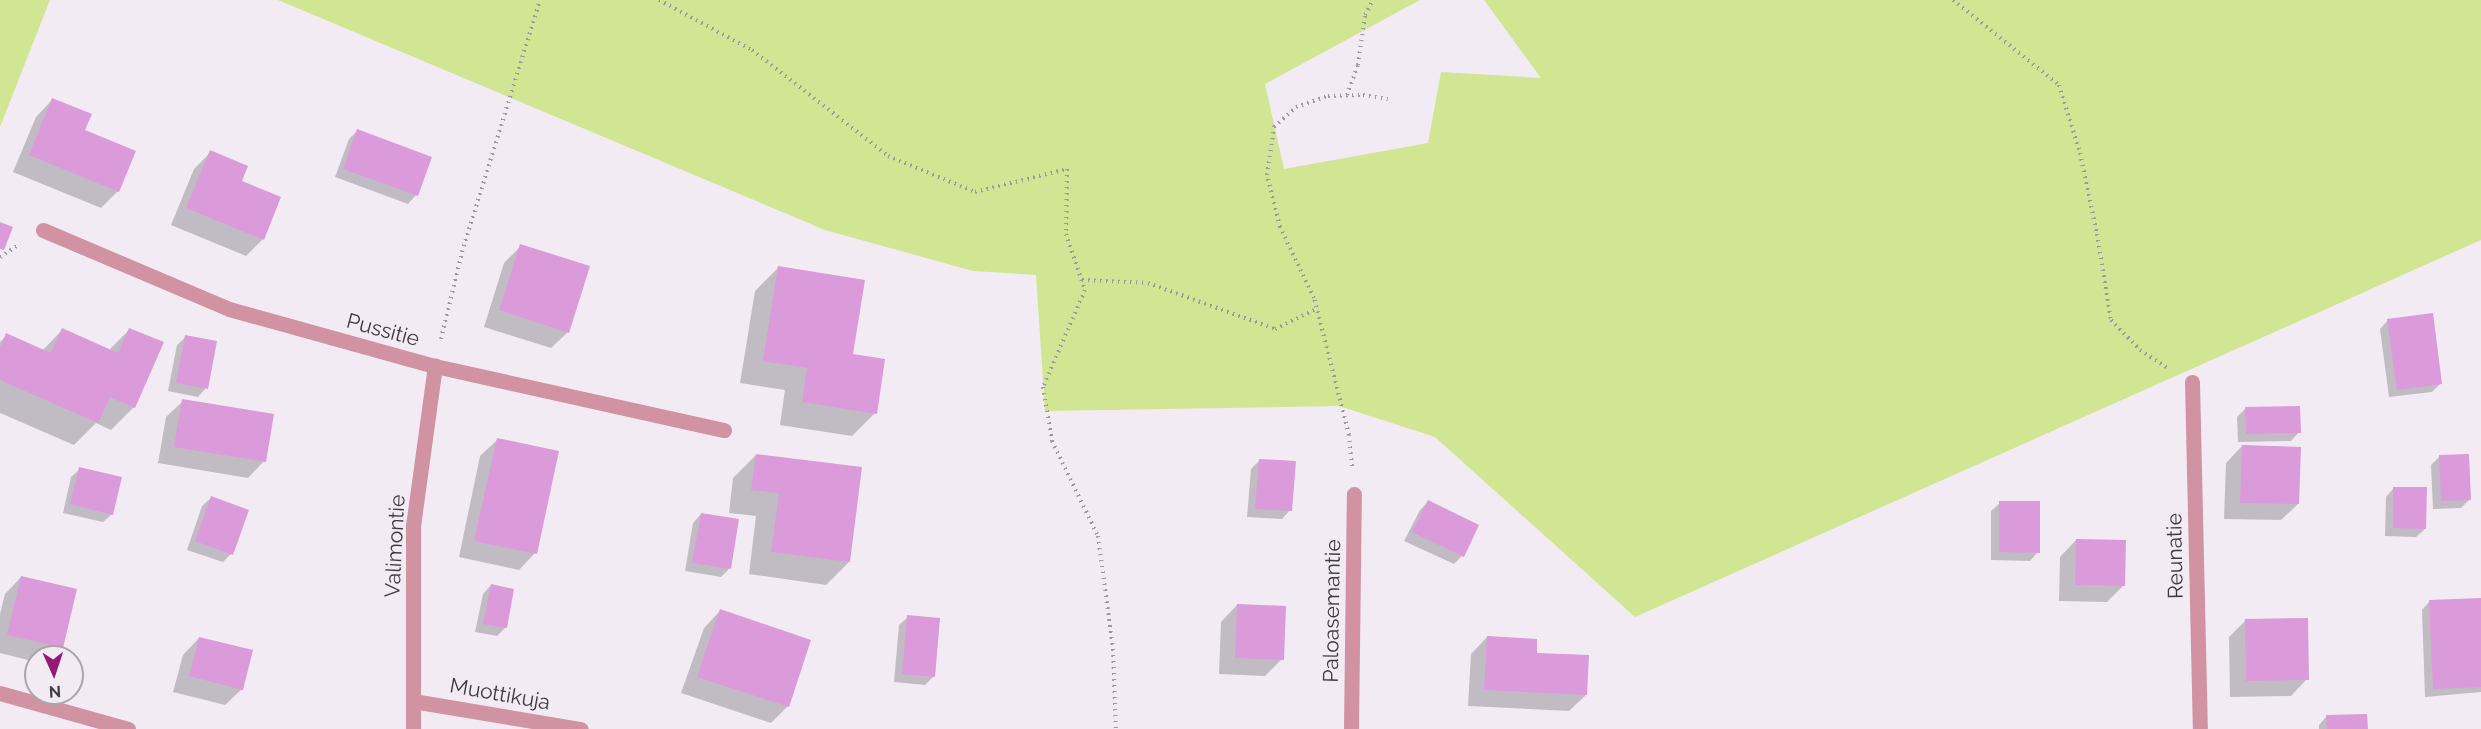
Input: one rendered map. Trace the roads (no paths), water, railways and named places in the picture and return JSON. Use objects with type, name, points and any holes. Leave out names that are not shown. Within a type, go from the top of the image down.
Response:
[{"type":"street","name":"Pussitie","points":[[43,230],[229,309],[435,366],[724,430]]},
{"type":"street","name":"Valimontie","points":[[413,729],[413,526],[435,366]]},
{"type":"street","name":"Reunatie","points":[[2192,382],[2200,729]]},
{"type":"street","name":"Paloasemantie","points":[[1352,729],[1354,494]]},
{"type":"street","points":[[0,693],[128,729]]},
{"type":"street","name":"Muottikuja","points":[[413,701],[581,729]]}]
